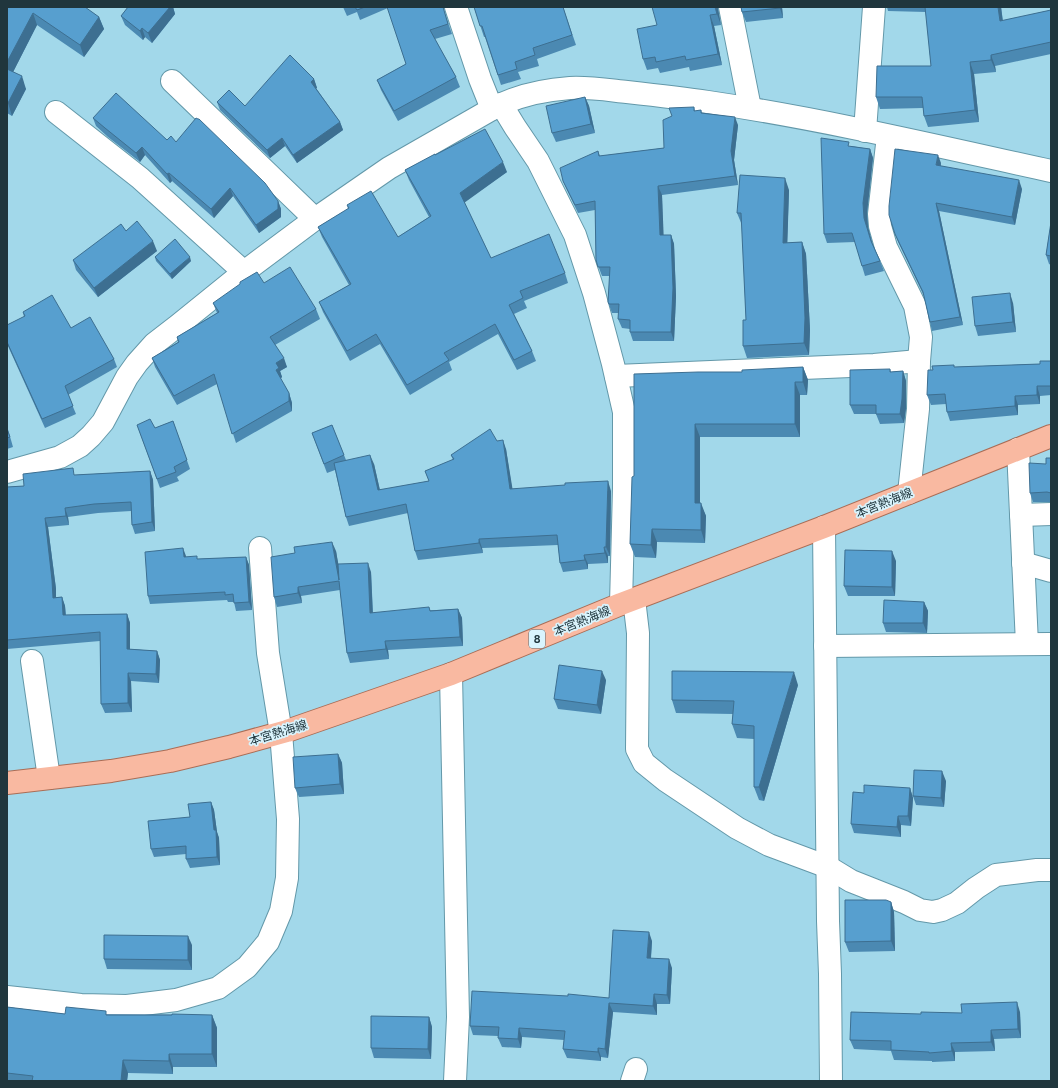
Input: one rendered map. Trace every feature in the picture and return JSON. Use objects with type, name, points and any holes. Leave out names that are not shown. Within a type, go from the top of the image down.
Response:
[{"type":"main road","name":"本宮熱海線","points":[[7,783],[111,771],[170,761],[281,733],[451,674],[628,602],[824,527],[1051,436]]},
{"type":"street","points":[[456,7],[480,79],[496,106],[515,127],[538,161],[575,235],[594,293],[616,376],[624,412],[624,488],[628,602],[638,633],[637,749],[644,763],[665,780],[737,828],[769,845],[828,867],[850,881],[904,902],[920,910],[934,912],[942,910],[957,903],[996,875],[1037,870],[1051,870]]},
{"type":"street","points":[[730,7],[750,108]]},
{"type":"street","points":[[865,131],[874,7]]},
{"type":"street","points":[[172,81],[315,219]]},
{"type":"street","points":[[7,472],[60,457],[80,446],[103,422],[127,377],[154,344],[244,272],[315,219],[389,168],[496,106],[531,94],[552,90],[592,88],[665,96],[750,108],[1051,171]]},
{"type":"street","points":[[56,112],[140,178],[244,272]]},
{"type":"street","points":[[888,136],[879,214],[880,226],[886,248],[915,306],[921,337],[918,409],[909,493]]},
{"type":"street","points":[[616,376],[874,366],[919,361]]},
{"type":"street","points":[[1018,449],[1027,644]]},
{"type":"street","points":[[1021,516],[1051,514]]},
{"type":"street","points":[[824,527],[831,1081]]},
{"type":"street","points":[[7,996],[81,1005],[126,1006],[176,1000],[218,988],[247,967],[268,942],[281,911],[287,878],[288,819],[281,733],[268,653],[260,548]]},
{"type":"street","points":[[1023,563],[1051,571]]},
{"type":"street","points":[[825,646],[1051,644]]},
{"type":"street","points":[[32,661],[49,778]]},
{"type":"street","points":[[451,674],[458,1017],[455,1081]]},
{"type":"building","points":[[7,7],[85,7],[99,17],[80,45],[33,13],[7,62]]},
{"type":"building","points":[[128,7],[170,7],[148,33],[142,28],[140,31],[121,16]]},
{"type":"building","points":[[355,7],[365,7],[357,10]]},
{"type":"building","points":[[387,7],[443,7],[448,24],[430,30],[456,77],[394,111],[377,80],[406,64]]},
{"type":"building","points":[[474,7],[563,7],[572,35],[533,48],[535,55],[515,62],[517,69],[498,75],[482,26],[480,26]]},
{"type":"building","points":[[652,7],[715,7],[717,14],[710,15],[718,54],[686,60],[685,56],[656,62],[655,57],[643,59],[637,29],[657,25]]},
{"type":"building","points":[[741,7],[780,7],[780,8],[742,12]]},
{"type":"building","points":[[925,7],[998,7],[1000,21],[1051,10],[1051,42],[991,55],[991,60],[970,62],[975,110],[924,116],[922,97],[876,97],[877,66],[931,66]]},
{"type":"building","points":[[290,55],[314,79],[311,82],[340,122],[293,155],[282,138],[267,150],[217,102],[229,90],[245,106]]},
{"type":"building","points":[[7,69],[22,76],[8,103],[7,103]]},
{"type":"building","points":[[116,93],[167,140],[171,136],[176,142],[196,118],[199,119],[265,183],[278,201],[278,209],[256,225],[230,188],[211,209],[169,173],[167,174],[142,147],[136,153],[93,118]]},
{"type":"building","points":[[585,97],[591,124],[552,133],[546,106]]},
{"type":"building","points":[[694,107],[694,111],[701,110],[701,113],[735,117],[731,151],[735,176],[658,186],[660,235],[671,235],[673,288],[671,332],[630,332],[630,320],[618,319],[619,304],[609,304],[608,302],[610,267],[598,267],[596,260],[595,201],[575,205],[563,181],[560,168],[598,151],[599,156],[664,148],[663,120],[672,116],[669,108]]},
{"type":"building","points":[[485,129],[503,162],[460,193],[491,258],[549,234],[565,273],[520,291],[523,298],[509,305],[532,351],[514,360],[495,324],[444,353],[449,360],[407,385],[376,334],[347,351],[319,302],[351,284],[318,227],[349,208],[347,205],[371,191],[398,237],[431,216],[405,170]]},
{"type":"building","points":[[821,138],[849,142],[848,146],[870,149],[863,203],[864,218],[871,241],[880,261],[862,266],[852,233],[824,234]]},
{"type":"building","points":[[895,149],[938,155],[936,165],[1019,180],[1012,217],[936,203],[960,317],[930,322],[923,292],[895,234],[889,215],[889,206]]},
{"type":"building","points":[[740,175],[785,178],[783,243],[802,242],[805,318],[804,343],[743,346],[743,320],[746,320],[741,213],[737,213]]},
{"type":"building","points":[[137,221],[153,241],[94,288],[73,260],[121,224],[126,231]]},
{"type":"building","points":[[1051,222],[1051,256],[1046,255]]},
{"type":"building","points":[[175,239],[190,257],[170,274],[155,257]]},
{"type":"building","points":[[290,267],[316,309],[270,337],[284,358],[276,363],[279,368],[276,370],[289,393],[289,401],[232,434],[214,374],[174,396],[152,358],[179,342],[177,337],[219,312],[213,303],[240,284],[240,282],[257,272],[264,283]]},
{"type":"building","points":[[1010,293],[1013,322],[975,326],[972,297]]},
{"type":"building","points":[[52,295],[71,328],[90,317],[114,359],[65,386],[73,406],[42,419],[7,342],[7,325],[25,316],[23,312]]},
{"type":"building","points":[[1040,361],[1051,361],[1051,386],[1037,386],[1037,395],[1015,396],[1015,406],[947,412],[945,394],[927,395],[928,370],[933,370],[932,366],[954,365],[954,367],[1040,364]]},
{"type":"building","points":[[803,367],[803,382],[795,382],[795,424],[695,424],[695,503],[701,503],[701,530],[652,529],[651,545],[630,544],[632,477],[634,476],[634,374],[742,372],[742,370]]},
{"type":"building","points":[[890,369],[890,372],[903,371],[900,414],[876,414],[876,405],[850,405],[850,370]]},
{"type":"building","points":[[150,419],[155,428],[173,421],[187,460],[174,467],[176,472],[157,479],[137,425]]},
{"type":"building","points":[[332,425],[344,455],[324,464],[312,433]]},
{"type":"building","points":[[7,429],[10,437],[7,438]]},
{"type":"building","points":[[490,429],[497,441],[503,440],[510,489],[565,485],[565,483],[608,481],[606,547],[604,547],[605,553],[584,555],[585,560],[560,563],[557,535],[479,539],[479,543],[415,551],[406,504],[346,517],[334,463],[370,455],[378,490],[429,481],[425,471],[454,459],[451,455]]},
{"type":"building","points":[[1046,458],[1051,458],[1051,493],[1030,493],[1029,463],[1046,464]]},
{"type":"building","points":[[73,468],[74,475],[150,471],[152,522],[132,525],[131,502],[94,504],[65,508],[66,516],[45,518],[53,598],[62,597],[63,615],[127,614],[127,649],[157,651],[156,674],[128,673],[128,703],[101,704],[100,632],[7,640],[7,487],[24,486],[23,474]]},
{"type":"building","points":[[332,542],[339,580],[338,564],[368,563],[370,613],[429,607],[430,611],[458,609],[460,637],[385,641],[386,649],[347,653],[339,581],[298,587],[298,593],[274,597],[271,557],[295,553],[294,547]]},
{"type":"building","points":[[183,548],[184,557],[197,556],[197,559],[246,557],[249,602],[234,603],[233,594],[225,595],[225,592],[148,596],[145,552]]},
{"type":"building","points":[[845,550],[892,551],[892,587],[844,586]]},
{"type":"building","points":[[884,600],[924,602],[923,623],[883,623]]},
{"type":"building","points":[[559,665],[602,671],[597,705],[554,699]]},
{"type":"building","points":[[672,671],[794,672],[759,787],[754,787],[754,726],[732,724],[734,701],[672,700]]},
{"type":"building","points":[[338,754],[340,784],[295,788],[293,757]]},
{"type":"building","points":[[914,770],[942,771],[941,798],[913,796]]},
{"type":"building","points":[[864,785],[910,788],[908,816],[898,816],[897,827],[851,824],[853,792],[864,793]]},
{"type":"building","points":[[211,802],[214,830],[216,830],[217,857],[186,859],[186,846],[151,849],[148,821],[190,817],[188,804]]},
{"type":"building","points":[[845,900],[886,900],[891,902],[891,941],[845,942]]},
{"type":"building","points":[[613,930],[649,932],[647,958],[669,959],[667,995],[654,994],[653,1006],[609,1003],[605,1049],[598,1048],[598,1052],[563,1049],[565,1031],[519,1028],[518,1039],[498,1038],[499,1027],[470,1026],[472,991],[568,996],[568,994],[609,998]]},
{"type":"building","points":[[104,935],[188,936],[188,960],[104,959]]},
{"type":"building","points":[[1017,1002],[1018,1029],[991,1030],[991,1042],[951,1043],[952,1051],[929,1053],[891,1050],[891,1041],[850,1040],[851,1012],[921,1014],[921,1012],[962,1013],[961,1004]]},
{"type":"building","points":[[7,1007],[65,1014],[66,1007],[106,1011],[106,1015],[212,1015],[212,1054],[169,1054],[169,1061],[123,1060],[121,1081],[32,1081],[33,1076],[7,1073]]},
{"type":"building","points":[[371,1016],[429,1017],[428,1049],[371,1048]]}]
